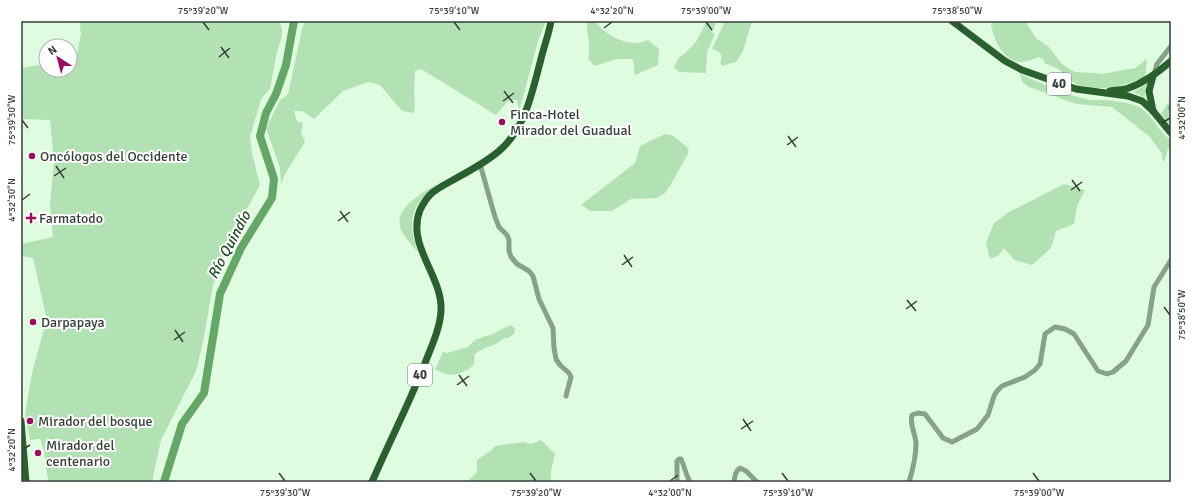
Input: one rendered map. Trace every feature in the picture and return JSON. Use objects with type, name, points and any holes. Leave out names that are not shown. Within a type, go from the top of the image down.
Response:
[{"type":"main road","name":"40","points":[[372,482],[413,392],[440,321],[442,305],[441,297],[418,237],[418,216],[424,202],[432,193],[499,151],[516,132],[526,111],[552,21]]},
{"type":"main road","name":"40","points":[[952,21],[996,55],[1016,67],[1053,82],[1076,89],[1136,98],[1142,101],[1153,111],[1171,132]]},
{"type":"main road","name":"40","points":[[1104,93],[1133,86],[1153,76],[1171,61]]},
{"type":"main road","points":[[1153,76],[1149,91],[1153,111]]},
{"type":"main road","points":[[21,421],[26,482]]},
{"type":"street","points":[[1153,76],[1157,64],[1171,46]]},
{"type":"street","points":[[480,164],[495,217],[499,227],[507,235],[509,240],[508,251],[517,264],[529,271],[533,276],[539,299],[553,328],[556,359],[571,377],[566,396]]},
{"type":"street","points":[[909,482],[916,456],[916,441],[911,421],[912,415],[918,413],[925,414],[942,438],[952,442],[977,429],[988,415],[997,391],[1002,386],[1026,377],[1040,364],[1045,334],[1055,327],[1065,329],[1074,334],[1098,371],[1107,374],[1113,372],[1126,361],[1148,325],[1154,287],[1171,260]]},
{"type":"street","points":[[677,482],[677,461],[679,458],[682,460],[690,482]]},
{"type":"street","points":[[734,482],[735,475],[740,468],[746,471],[757,482]]},
{"type":"green space","points":[[79,21],[279,21],[282,29],[282,36],[277,52],[270,89],[261,99],[250,137],[252,153],[260,185],[236,229],[213,285],[203,342],[196,371],[161,440],[152,482],[50,482],[48,480],[44,452],[40,439],[30,440],[25,414],[32,373],[44,329],[49,329],[33,258],[21,256],[21,244],[53,237],[50,205],[54,162],[50,120],[21,119],[21,68],[38,65],[38,78],[78,78],[78,49],[81,34]]},
{"type":"green space","points":[[305,21],[546,21],[538,41],[519,112],[517,100],[508,101],[496,115],[421,69],[415,71],[414,113],[402,111],[380,85],[368,82],[343,91],[314,119],[302,111],[294,111],[297,121],[303,123],[301,132],[305,142],[285,174],[281,185],[280,168],[266,128],[280,100],[288,94]]},
{"type":"green space","points":[[587,21],[595,21],[603,30],[618,39],[630,43],[648,40],[659,49],[658,65],[635,75],[633,59],[617,59],[595,66],[588,59],[589,45]]},
{"type":"green space","points":[[707,21],[716,24],[712,32],[715,34],[707,52],[706,73],[679,72],[674,67],[679,57],[696,42]]},
{"type":"green space","points":[[725,21],[752,21],[743,51],[736,62],[722,66],[720,63],[722,57],[720,53],[712,49]]},
{"type":"green space","points":[[995,21],[1025,21],[1036,38],[1048,46],[1062,64],[1075,72],[1102,74],[1135,68],[1147,59],[1145,77],[1124,85],[1106,88],[1094,88],[1077,85],[1059,69],[1044,63],[1044,60],[1039,57],[1020,62],[1009,58],[1004,54],[994,37],[991,25]]},
{"type":"green space","points":[[1020,74],[1081,98],[1132,104],[1144,110],[1162,133],[1171,140],[1171,150],[1168,148],[1165,161],[1162,160],[1162,154],[1150,137],[1112,107],[1076,104],[1029,87],[1022,82]]},
{"type":"green space","points":[[1146,85],[1145,98],[1133,92]]},
{"type":"green space","points":[[1171,102],[1171,126],[1161,114],[1168,103]]},
{"type":"green space","points":[[665,134],[672,135],[687,147],[689,152],[664,194],[656,198],[631,199],[612,211],[591,211],[581,205],[635,163],[640,146]]},
{"type":"green space","points":[[440,182],[423,197],[414,212],[412,230],[418,252],[402,232],[400,223],[401,215],[405,208],[418,196]]},
{"type":"green space","points":[[1064,184],[1085,190],[1077,206],[1074,224],[1056,231],[1051,248],[1032,265],[1014,260],[1004,248],[999,255],[990,259],[986,243],[994,223],[1009,212]]},
{"type":"green space","points":[[511,325],[515,329],[514,334],[482,349],[475,354],[474,364],[469,369],[458,374],[450,375],[435,370],[443,352],[447,353],[468,347],[476,339],[493,334]]},
{"type":"green space","points":[[541,440],[555,454],[551,471],[551,482],[467,482],[477,472],[477,460],[492,450],[495,446],[523,442],[532,444]]},
{"type":"waterway","name":"Río Quindío","points":[[164,482],[182,424],[204,393],[220,294],[241,248],[272,198],[274,179],[260,136],[266,113],[276,94],[286,65],[294,21]]},
{"type":"waterway","points":[[1171,104],[1169,107],[1171,115]]},
{"type":"place","name":"Finca-Hotel Mirador del Guadual","points":[[502,122]]},
{"type":"place","name":"Oncólogos del Occidente","points":[[32,156]]},
{"type":"place","name":"Farmatodo","points":[[31,218]]},
{"type":"place","name":"Darpapaya","points":[[33,322]]},
{"type":"place","name":"Mirador del bosque","points":[[30,421]]},
{"type":"place","name":"Mirador del centenario","points":[[38,453]]}]
